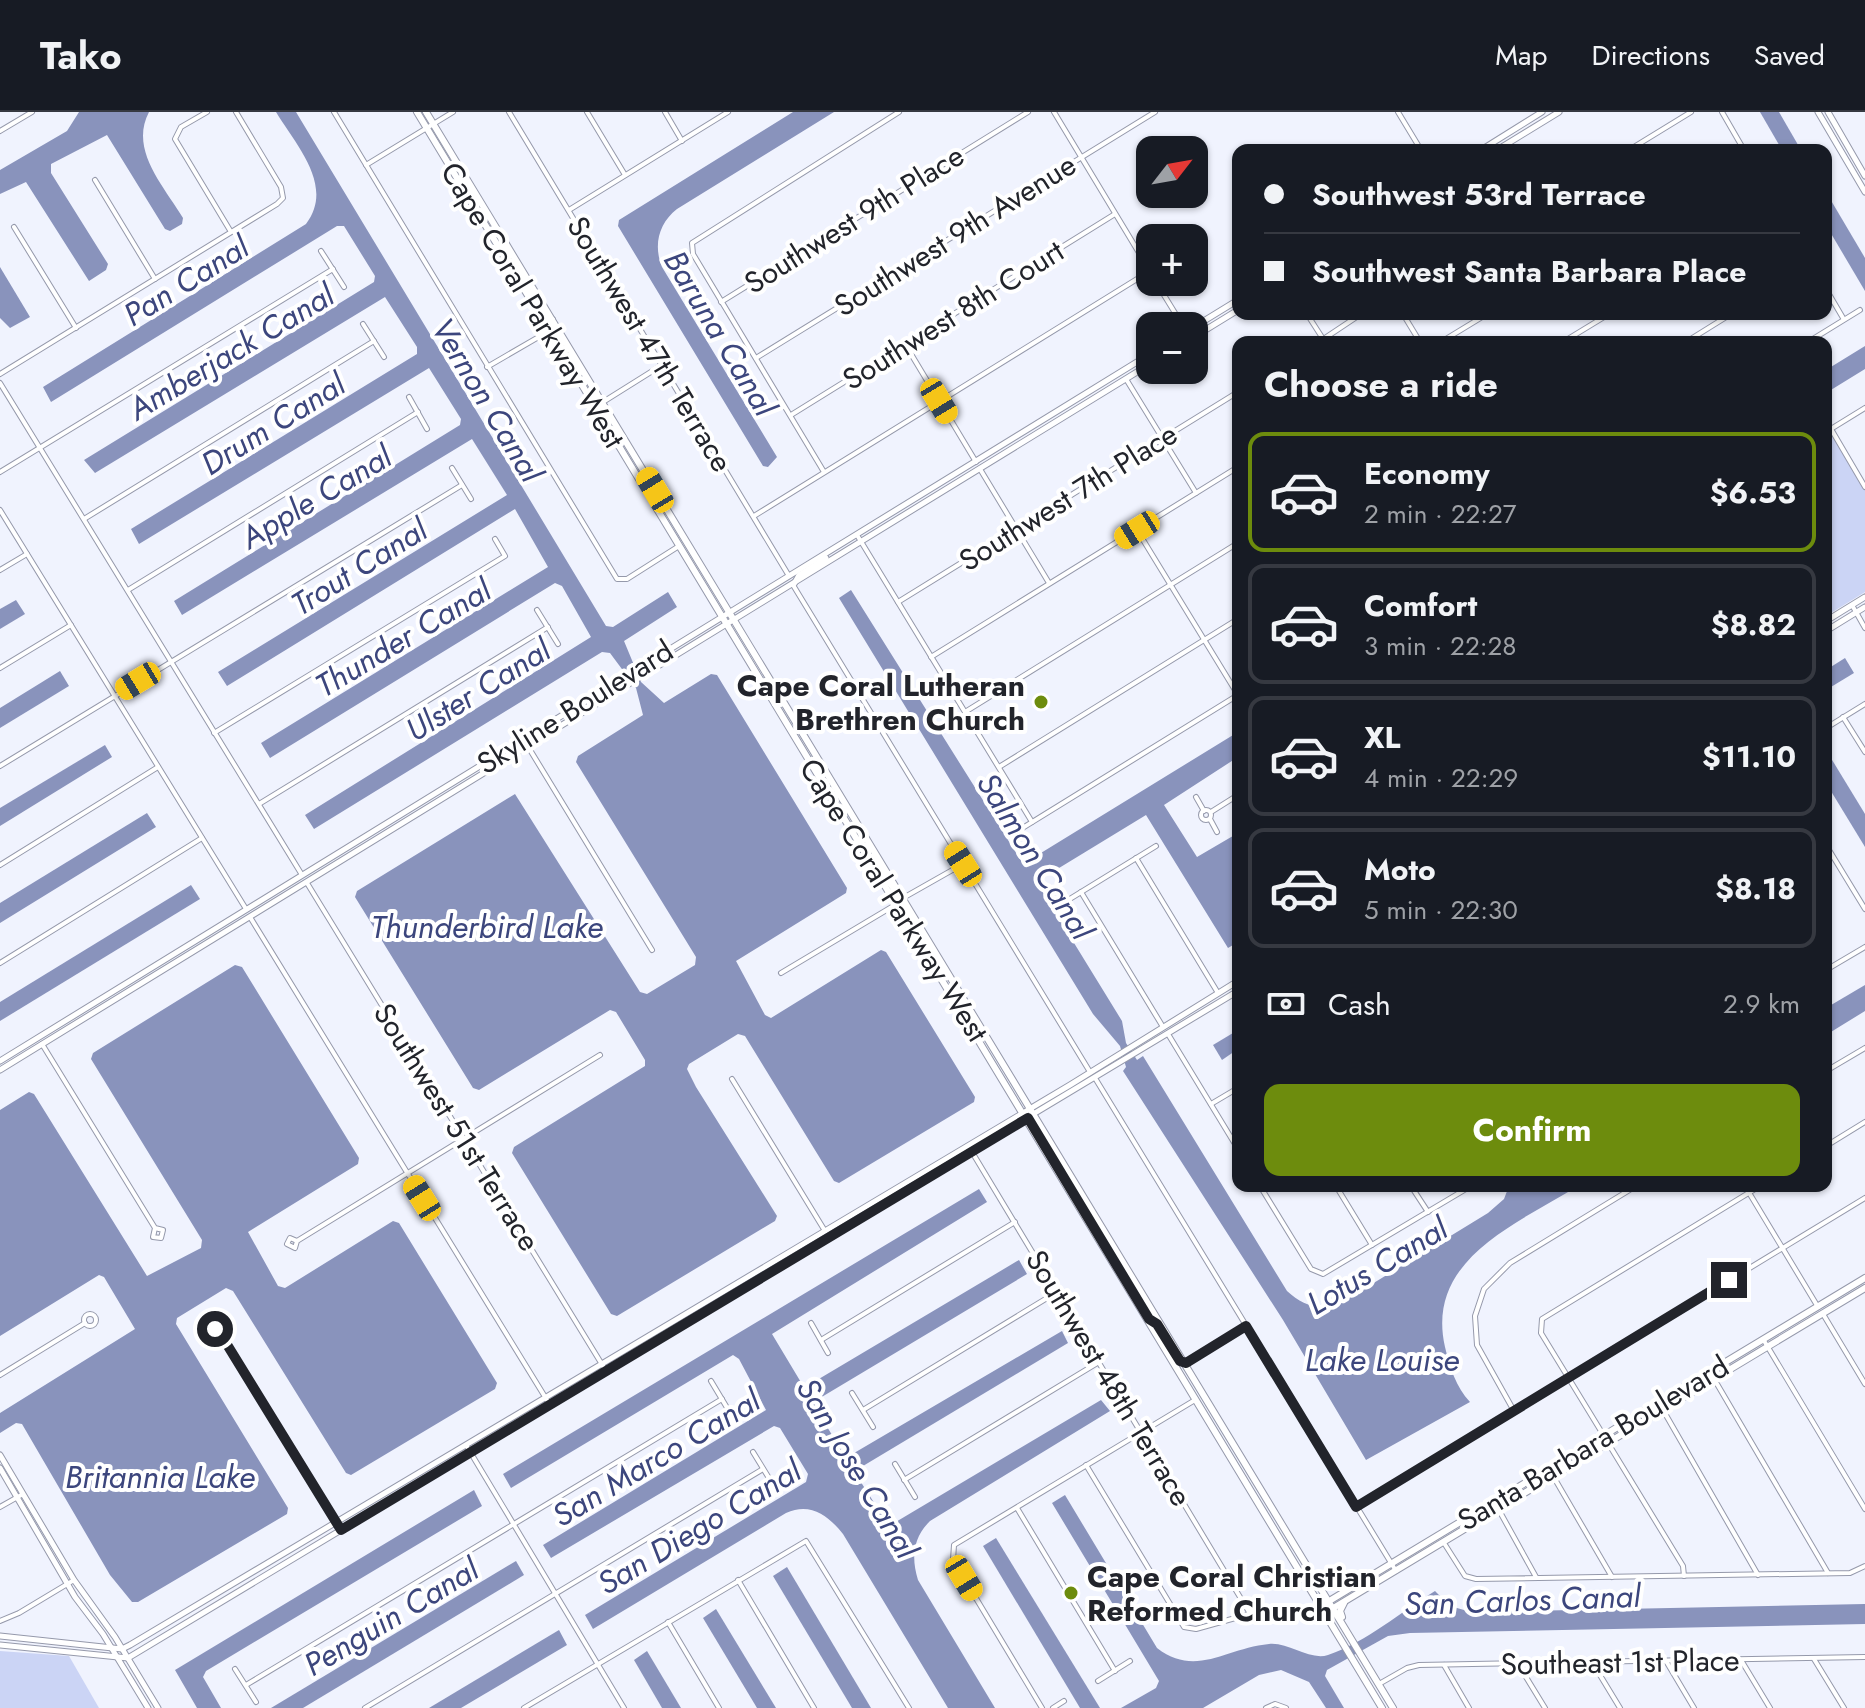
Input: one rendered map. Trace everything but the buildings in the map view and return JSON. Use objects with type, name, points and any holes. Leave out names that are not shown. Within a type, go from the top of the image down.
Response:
[{"type":"main road","name":"Cape Coral Parkway West","points":[[417,112],[1382,1708]]},
{"type":"main road","name":"Cape Coral Parkway West","points":[[426,112],[1354,1640]]},
{"type":"main road","points":[[514,274],[526,284],[547,319],[552,320]]},
{"type":"main road","points":[[549,331],[558,337],[581,375],[589,381]]},
{"type":"main road","points":[[861,848],[872,857],[894,893],[903,898]]},
{"type":"main road","points":[[895,905],[903,908],[927,947],[937,955]]},
{"type":"main road","name":"Santa Barbara Boulevard","points":[[1323,1610],[1392,1564],[1865,1278]]},
{"type":"main road","name":"Santa Barbara Boulevard","points":[[1331,1605],[1344,1603],[1396,1573],[1865,1288]]},
{"type":"main road","points":[[1149,1319],[1157,1324],[1180,1361],[1186,1363]]},
{"type":"main road","points":[[1197,1398],[1205,1402],[1227,1439],[1234,1443]]},
{"type":"main road","points":[[1241,1471],[1270,1513],[1279,1517]]},
{"type":"main road","points":[[1344,1603],[1340,1611],[1393,1708]]},
{"type":"street","points":[[0,131],[32,112]]},
{"type":"street","points":[[207,112],[176,134],[181,149],[231,232]]},
{"type":"street","points":[[0,374],[283,198],[281,187],[236,112]]},
{"type":"street","points":[[334,112],[617,579],[627,579],[679,546]]},
{"type":"street","points":[[366,165],[453,112]]},
{"type":"street","name":"Southwest 47th Terrace","points":[[509,112],[790,577]]},
{"type":"street","points":[[587,112],[626,175]]},
{"type":"street","points":[[665,112],[682,141]]},
{"type":"street","points":[[569,210],[728,112]]},
{"type":"street","points":[[824,472],[693,254],[692,243],[899,112]]},
{"type":"street","name":"Southwest 9th Place","points":[[721,302],[1028,112]]},
{"type":"street","points":[[1054,112],[1136,248]]},
{"type":"street","name":"Southwest 9th Avenue","points":[[756,358],[1155,112]]},
{"type":"street","points":[[1406,112],[1399,114],[1417,144]]},
{"type":"street","points":[[1491,144],[1542,112]]},
{"type":"street","points":[[1507,144],[1559,112]]},
{"type":"street","points":[[1639,144],[1691,112]]},
{"type":"street","points":[[1722,112],[1741,144]]},
{"type":"street","points":[[1818,112],[1865,192]]},
{"type":"street","points":[[1828,112],[1865,176]]},
{"type":"street","points":[[95,180],[155,279]]},
{"type":"street","name":"Southwest 8th Court","points":[[790,415],[1115,214]]},
{"type":"street","points":[[14,227],[76,328]]},
{"type":"street","points":[[321,251],[344,287]]},
{"type":"street","points":[[0,472],[333,269]]},
{"type":"street","points":[[753,516],[1136,280]]},
{"type":"street","points":[[1832,299],[1844,319]]},
{"type":"street","points":[[1208,318],[1232,304]]},
{"type":"street","points":[[1817,336],[1860,310]]},
{"type":"street","points":[[1208,328],[1232,314]]},
{"type":"street","points":[[1329,336],[1352,320]]},
{"type":"street","points":[[1451,336],[1477,320]]},
{"type":"street","points":[[1573,336],[1599,320]]},
{"type":"street","points":[[1696,336],[1721,320]]},
{"type":"street","points":[[363,324],[384,357]]},
{"type":"street","points":[[487,367],[549,331]]},
{"type":"street","points":[[84,519],[374,341]]},
{"type":"street","points":[[905,344],[1050,584]]},
{"type":"street","name":"Skyline Boulevard","points":[[0,1061],[524,740],[724,623],[790,577],[1136,363]]},
{"type":"street","points":[[602,403],[662,365]]},
{"type":"street","points":[[1122,372],[1196,493]]},
{"type":"street","name":"Skyline Boulevard","points":[[732,618],[793,585],[1136,373]]},
{"type":"street","points":[[0,383],[307,883]]},
{"type":"street","name":"Southwest 7th Place","points":[[898,602],[1232,396]]},
{"type":"street","points":[[409,397],[427,429]]},
{"type":"street","points":[[1832,428],[1865,408]]},
{"type":"street","points":[[128,590],[418,412]]},
{"type":"street","points":[[1832,436],[1865,487]]},
{"type":"street","points":[[452,468],[471,499]]},
{"type":"street","points":[[931,657],[1232,471]]},
{"type":"street","points":[[0,766],[462,485]]},
{"type":"street","points":[[0,510],[550,1405]]},
{"type":"street","points":[[1137,530],[1232,685]]},
{"type":"street","points":[[857,535],[1032,822]]},
{"type":"street","points":[[214,733],[505,556],[495,539]]},
{"type":"street","points":[[965,712],[1232,547]]},
{"type":"street","points":[[834,550],[799,575],[793,585],[1396,1573]]},
{"type":"street","points":[[0,570],[27,554]]},
{"type":"street","points":[[763,603],[787,586],[790,577]]},
{"type":"street","points":[[1832,617],[1865,597]]},
{"type":"street","points":[[1852,605],[1865,628]]},
{"type":"street","points":[[1832,627],[1865,607]]},
{"type":"street","points":[[537,610],[558,644]]},
{"type":"street","name":"Skyline Boulevard","points":[[638,675],[724,623]]},
{"type":"street","points":[[999,767],[1232,623]]},
{"type":"street","points":[[0,668],[71,625]]},
{"type":"street","points":[[259,804],[548,627]]},
{"type":"street","name":"Skyline Boulevard","points":[[0,1070],[528,747],[628,680]]},
{"type":"street","points":[[1016,832],[1232,699]]},
{"type":"street","points":[[1832,724],[1865,704]]},
{"type":"street","points":[[1843,717],[1865,752]]},
{"type":"street","points":[[524,740],[652,950]]},
{"type":"street","points":[[0,865],[158,767]]},
{"type":"street","points":[[1196,797],[1204,811],[1202,818],[1210,819]]},
{"type":"street","points":[[1204,811],[1211,812],[1232,799]]},
{"type":"street","points":[[1211,812],[1210,819],[1217,832]]},
{"type":"street","points":[[0,963],[202,838]]},
{"type":"street","points":[[1060,905],[1156,846]]},
{"type":"street","points":[[1832,855],[1865,909]]},
{"type":"street","points":[[1136,858],[1222,1000]]},
{"type":"street","points":[[903,898],[963,864]]},
{"type":"street","name":"Southwest 51st Terrace","points":[[307,883],[606,1371]]},
{"type":"street","points":[[1081,892],[1232,1139]]},
{"type":"street","points":[[781,973],[895,905]]},
{"type":"street","points":[[1832,966],[1865,947]]},
{"type":"street","points":[[0,1636],[122,1649],[968,1144],[1034,1111],[1166,1030],[1232,985]]},
{"type":"street","points":[[1166,1030],[1232,994]]},
{"type":"street","points":[[39,1037],[155,1228]]},
{"type":"street","points":[[1832,1067],[1865,1048]]},
{"type":"street","points":[[297,1241],[600,1055]]},
{"type":"street","points":[[732,1079],[829,1238]]},
{"type":"street","points":[[1211,1104],[1232,1092]]},
{"type":"street","points":[[0,1645],[128,1658],[973,1152],[1026,1115]]},
{"type":"street","points":[[1832,1142],[1865,1122]]},
{"type":"street","name":"Southwest 48th Terrace","points":[[968,1144],[1249,1612]]},
{"type":"street","points":[[1264,1192],[1316,1272],[1328,1273],[1461,1192]]},
{"type":"street","points":[[1340,1192],[1372,1246]]},
{"type":"street","points":[[1415,1192],[1428,1212]]},
{"type":"street","points":[[1514,1411],[1481,1356],[1475,1332],[1476,1311],[1484,1289],[1499,1271],[1626,1192]]},
{"type":"street","points":[[1684,1576],[1683,1566],[1541,1333],[1539,1324],[1548,1315],[1749,1193],[1865,1384]]},
{"type":"street","points":[[1356,1507],[1865,1198]]},
{"type":"street","points":[[821,1340],[1015,1222]]},
{"type":"street","points":[[863,1410],[1057,1292]]},
{"type":"street","points":[[718,1294],[723,1302]]},
{"type":"street","points":[[0,1375],[85,1323]]},
{"type":"street","points":[[811,1323],[828,1353]]},
{"type":"street","points":[[1186,1363],[1246,1326]]},
{"type":"street","points":[[223,1338],[341,1530]]},
{"type":"street","points":[[1763,1339],[1865,1509]]},
{"type":"street","points":[[904,1480],[1099,1362]]},
{"type":"street","points":[[1710,1372],[1825,1563],[1828,1573]]},
{"type":"street","points":[[711,1381],[732,1416]]},
{"type":"street","points":[[852,1393],[873,1427]]},
{"type":"street","points":[[1042,1708],[953,1560],[951,1550],[954,1545],[1197,1398]]},
{"type":"street","points":[[246,1685],[722,1399]]},
{"type":"street","points":[[1659,1403],[1758,1575]]},
{"type":"street","points":[[466,1445],[624,1708]]},
{"type":"street","points":[[753,1452],[772,1483]]},
{"type":"street","points":[[0,1455],[67,1584],[117,1656],[148,1708]]},
{"type":"street","points":[[895,1464],[915,1497]]},
{"type":"street","points":[[1086,1465],[1181,1623],[1190,1629],[1249,1612],[1278,1610],[1311,1615]]},
{"type":"street","points":[[0,1468],[128,1658],[158,1708]]},
{"type":"street","points":[[365,1708],[763,1469]]},
{"type":"street","points":[[1549,1469],[1612,1577]]},
{"type":"street","points":[[0,1507],[20,1496]]},
{"type":"street","points":[[1495,1503],[1536,1578]]},
{"type":"street","points":[[1017,1508],[1115,1671]]},
{"type":"street","points":[[1440,1536],[1465,1576],[1536,1578],[1850,1573],[1865,1566]]},
{"type":"street","points":[[527,1707],[806,1541],[909,1708]]},
{"type":"street","points":[[0,1621],[74,1580]]},
{"type":"street","points":[[738,1580],[814,1708]]},
{"type":"street","points":[[668,1622],[719,1708]]},
{"type":"street","name":"Southeast 1st Place","points":[[1379,1684],[1411,1666],[1865,1657]]},
{"type":"street","points":[[1814,1659],[1844,1708]]},
{"type":"street","points":[[1741,1660],[1770,1708]]},
{"type":"street","points":[[1098,1681],[1130,1661]]},
{"type":"street","points":[[1666,1661],[1694,1708]]},
{"type":"street","points":[[1592,1662],[1620,1708]]},
{"type":"street","points":[[1518,1664],[1545,1708]]},
{"type":"street","points":[[1444,1665],[1469,1708]]},
{"type":"street","points":[[235,1669],[256,1702]]},
{"type":"street","points":[[1053,1708],[1064,1701]]},
{"type":"street","points":[[1266,1708],[1275,1704],[1286,1708]]},
{"type":"shaded area","points":[[1832,431],[1865,487],[1865,592],[1832,612]]},
{"type":"shaded area","points":[[0,1651],[69,1656],[99,1708],[0,1708]]},
{"type":"water","points":[[79,112],[149,112],[143,140],[146,154],[183,218],[182,224],[170,231],[165,229],[107,135],[51,164],[51,173],[108,264],[106,270],[89,281],[26,182],[0,194],[0,170],[67,131]]},
{"type":"water","name":"Thunderbird Lake","points":[[276,112],[296,112],[606,626],[613,627],[668,592],[677,607],[624,641],[641,682],[664,703],[711,674],[717,675],[847,888],[846,893],[736,961],[765,1015],[771,1018],[881,950],[886,952],[975,1097],[974,1102],[839,1183],[834,1181],[745,1036],[738,1034],[689,1064],[687,1069],[777,1216],[775,1221],[617,1316],[611,1314],[512,1153],[514,1147],[645,1066],[645,1060],[616,1012],[610,1010],[479,1090],[473,1088],[355,897],[357,891],[515,794],[640,992],[647,994],[695,965],[696,957],[576,762],[578,756],[643,715],[636,688],[610,653],[602,652],[314,829],[305,815],[591,637],[562,586],[555,583],[270,758],[261,743],[548,567],[515,509],[227,686],[218,672],[507,495],[472,439],[182,615],[174,601],[460,425],[461,419],[429,368],[139,544],[131,529],[417,354],[417,347],[385,297],[95,473],[84,460],[374,282],[375,276],[344,226],[337,226],[51,402],[43,387],[306,224],[314,210],[315,181],[302,152]]},
{"type":"water","points":[[793,112],[834,112],[677,209],[662,228],[658,243],[662,267],[777,457],[768,467],[763,466],[618,226],[619,220]]},
{"type":"water","points":[[1760,112],[1779,112],[1798,144],[1779,144]]},
{"type":"water","points":[[1832,202],[1865,258],[1865,291],[1832,235]]},
{"type":"water","points":[[0,267],[30,317],[10,328],[0,318]]},
{"type":"water","points":[[1865,346],[1865,369],[1832,389],[1832,366]]},
{"type":"water","name":"Lake Louise","points":[[851,590],[1023,864],[1232,736],[1232,761],[1164,805],[1197,857],[1232,837],[1232,946],[1228,948],[1146,815],[1041,879],[1039,886],[1122,1021],[1126,1043],[1137,1060],[1143,1056],[1287,1291],[1299,1300],[1319,1307],[1341,1303],[1488,1213],[1504,1199],[1507,1192],[1568,1192],[1504,1230],[1481,1248],[1462,1267],[1449,1290],[1442,1316],[1445,1347],[1454,1377],[1470,1402],[1366,1460],[1283,1320],[1123,1071],[1126,1067],[1120,1046],[1093,1014],[839,598]]},
{"type":"water","points":[[16,600],[25,614],[0,629],[0,609]]},
{"type":"water","points":[[1845,658],[1854,673],[1832,686],[1832,666]]},
{"type":"water","points":[[60,671],[69,686],[0,728],[0,708]]},
{"type":"water","points":[[105,745],[112,757],[0,826],[0,808]]},
{"type":"water","points":[[1832,760],[1865,814],[1865,847],[1832,793]]},
{"type":"water","points":[[147,813],[156,827],[0,923],[0,903]]},
{"type":"water","points":[[191,885],[200,899],[0,1021],[0,1002]]},
{"type":"water","name":"Britannia Lake","points":[[235,965],[242,967],[359,1158],[358,1164],[248,1232],[278,1286],[285,1288],[393,1221],[399,1223],[497,1383],[495,1389],[351,1475],[346,1473],[233,1291],[226,1288],[177,1318],[176,1324],[288,1508],[287,1514],[138,1602],[132,1602],[110,1575],[22,1424],[16,1423],[0,1433],[0,1413],[135,1329],[104,1277],[99,1275],[0,1336],[0,1110],[29,1092],[34,1094],[147,1276],[201,1248],[202,1240],[91,1059],[93,1053]]},
{"type":"water","points":[[1865,985],[1865,1011],[1832,1031],[1832,1004]]},
{"type":"water","points":[[1232,1034],[1232,1053],[1222,1060],[1213,1045]]},
{"type":"water","name":"San Jose Canal","points":[[979,1189],[987,1202],[772,1334],[802,1384],[807,1386],[1019,1260],[1027,1274],[815,1401],[815,1407],[843,1453],[849,1456],[1062,1331],[1068,1343],[858,1469],[857,1476],[889,1526],[1101,1400],[1110,1411],[930,1521],[917,1541],[914,1556],[918,1580],[995,1708],[948,1708],[843,1534],[825,1516],[811,1510],[786,1513],[593,1629],[585,1615],[806,1482],[808,1474],[780,1428],[774,1426],[551,1558],[543,1545],[766,1410],[739,1359],[733,1355],[511,1488],[503,1474]]},
{"type":"water","points":[[474,1490],[482,1506],[206,1671],[203,1677],[221,1708],[197,1708],[175,1670]]},
{"type":"water","points":[[1065,1495],[1157,1648],[1185,1661],[1212,1659],[1269,1644],[1314,1656],[1328,1655],[1370,1634],[1435,1591],[1450,1606],[1471,1612],[1865,1604],[1865,1624],[1410,1633],[1388,1636],[1327,1670],[1325,1676],[1344,1708],[1326,1708],[1309,1682],[1281,1670],[1259,1675],[1203,1708],[1121,1708],[1156,1688],[1159,1681],[1052,1503]]},
{"type":"water","points":[[996,1538],[1100,1708],[1080,1708],[983,1546]]},
{"type":"water","points":[[516,1561],[524,1575],[303,1708],[271,1708]]},
{"type":"water","points":[[787,1567],[871,1708],[852,1708],[773,1576]]},
{"type":"water","points":[[716,1609],[776,1708],[757,1708],[703,1618]]},
{"type":"water","points":[[559,1630],[567,1645],[461,1708],[429,1708]]},
{"type":"water","points":[[647,1651],[681,1708],[662,1708],[634,1660]]},
{"type":"place","name":"Cape Coral Lutheran Brethren Church","points":[[1041,702]]},
{"type":"place","name":"Cape Coral Christian Reformed Church","points":[[1071,1593]]},
{"type":"route","points":[[215,1329],[214,1336],[223,1338],[341,1530],[1028,1118],[1149,1319],[1157,1324],[1180,1361],[1186,1363],[1246,1326],[1356,1507],[1729,1280]]},
{"type":"water label","name":"Pan Canal","points":[[186,281]]},
{"type":"water label","name":"Baruna Canal","points":[[720,333]]},
{"type":"water label","name":"Amberjack Canal","points":[[231,352]]},
{"type":"water label","name":"Vernon Canal","points":[[487,400]]},
{"type":"water label","name":"Drum Canal","points":[[273,424]]},
{"type":"water label","name":"Apple Canal","points":[[316,497]]},
{"type":"water label","name":"Trout Canal","points":[[359,567]]},
{"type":"water label","name":"Thunder Canal","points":[[403,638]]},
{"type":"water label","name":"Ulster Canal","points":[[478,690]]},
{"type":"water label","name":"Salmon Canal","points":[[1035,856]]},
{"type":"water label","name":"Lotus Canal","points":[[1377,1266]]},
{"type":"water label","name":"San Marco Canal","points":[[656,1458]]},
{"type":"water label","name":"San Diego Canal","points":[[699,1527]]},
{"type":"water label","name":"San Carlos Canal","points":[[1522,1600]]},
{"type":"water label","name":"Penguin Canal","points":[[391,1617]]}]
